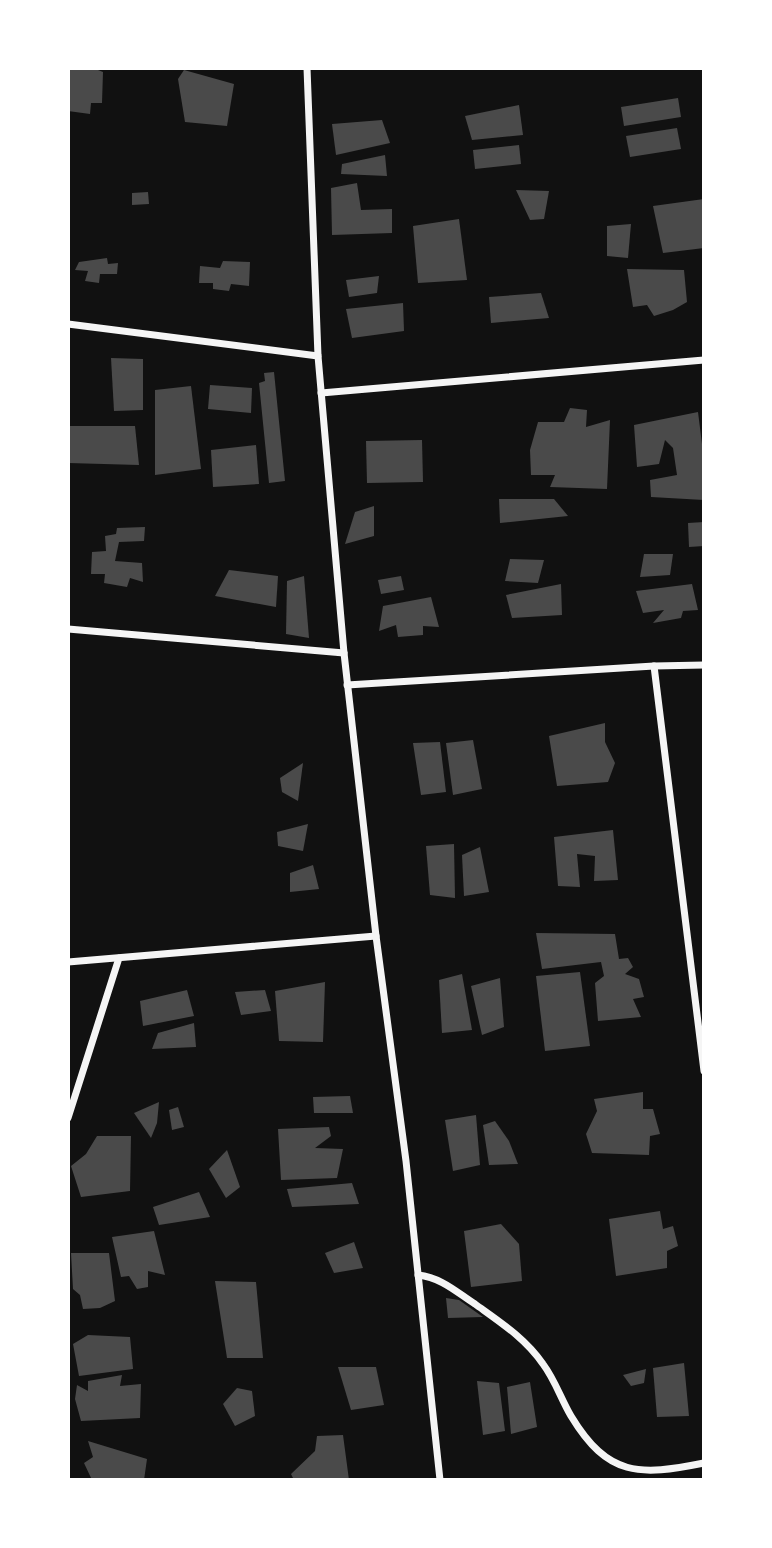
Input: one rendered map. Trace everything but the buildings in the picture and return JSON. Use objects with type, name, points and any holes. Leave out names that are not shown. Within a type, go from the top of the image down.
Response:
[{"type":"street","points":[[307,68],[318,355],[347,685],[440,1480]]},
{"type":"street","points":[[68,324],[318,355]]},
{"type":"street","points":[[321,393],[704,360]]},
{"type":"street","points":[[68,629],[344,653]]},
{"type":"street","points":[[347,685],[704,665]]},
{"type":"street","points":[[654,666],[704,1071]]},
{"type":"street","points":[[68,961],[376,936]]},
{"type":"street","points":[[68,1118],[119,958]]},
{"type":"street","points":[[418,1275],[436,1278],[512,1330],[530,1347],[545,1365],[571,1416],[597,1453],[621,1466],[648,1471],[704,1463]]}]
